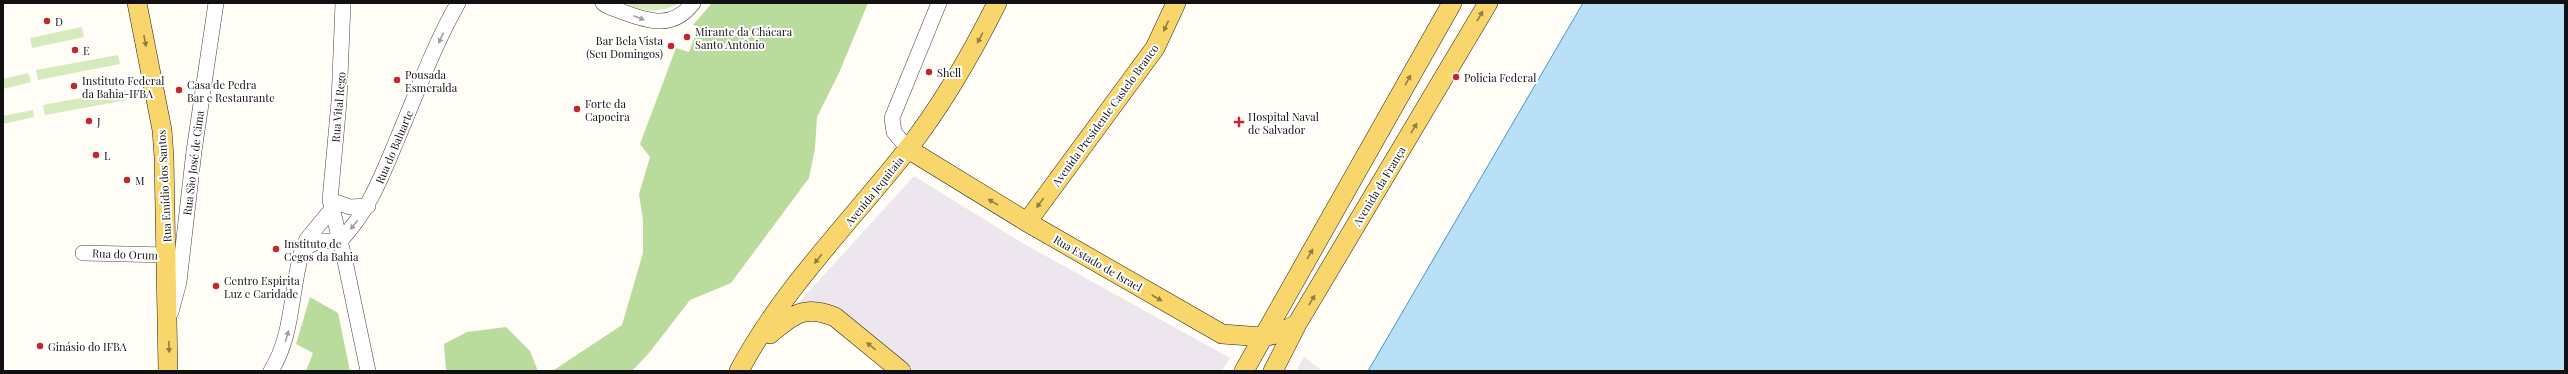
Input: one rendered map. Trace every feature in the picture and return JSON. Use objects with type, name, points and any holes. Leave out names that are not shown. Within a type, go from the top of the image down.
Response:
[{"type":"main road","name":"Rua Emídio dos Santos","points":[[137,3],[162,130],[167,255],[168,371]]},
{"type":"main road","name":"Avenida Jequitaia","points":[[739,371],[786,299],[908,149],[958,77],[997,3]]},
{"type":"main road","name":"Avenida Presidente Castelo Branco","points":[[1027,222],[1155,48],[1176,3]]},
{"type":"main road","points":[[1244,371],[1452,3]]},
{"type":"main road","name":"Avenida da França","points":[[1273,371],[1297,324],[1488,3]]},
{"type":"main road","name":"Rua Estado de Israel","points":[[908,149],[1027,222],[1222,334],[1263,337],[1280,333],[1297,324]]},
{"type":"main road","points":[[754,346],[794,314],[814,311],[835,317],[901,371]]},
{"type":"street","name":"Rua São José de Cima","points":[[168,323],[179,282],[196,137],[216,3]]},
{"type":"street","name":"Rua Vital Rego","points":[[330,205],[339,102],[343,3]]},
{"type":"street","name":"Rua do Baluarte","points":[[340,241],[368,206],[427,79],[458,3]]},
{"type":"street","points":[[602,4],[648,22],[664,22],[685,13],[693,3]]},
{"type":"street","points":[[908,149],[894,132],[892,127],[892,118],[939,3]]},
{"type":"street","points":[[330,205],[350,207],[368,206]]},
{"type":"street","points":[[330,205],[340,241],[368,371]]},
{"type":"street","points":[[271,371],[282,350],[290,325],[302,250],[307,239],[330,205]]},
{"type":"street","points":[[302,250],[318,241],[340,241]]},
{"type":"street","name":"Rua do Orum","points":[[83,252],[167,255]]},
{"type":"shaded area","points":[[914,176],[1024,244],[1230,358],[1222,371],[913,371],[832,307],[794,308]]},
{"type":"shaded area","points":[[1304,356],[1322,371],[1296,371]]},
{"type":"green space","points":[[626,3],[679,3],[666,9],[645,10],[638,9]]},
{"type":"green space","points":[[712,3],[868,3],[839,73],[817,117],[815,148],[809,178],[731,283],[690,300],[649,353],[632,371],[538,371],[554,370],[622,325],[643,253],[643,220],[639,194],[650,157],[640,144],[676,48],[689,52],[698,27],[693,25]]},
{"type":"green space","points":[[82,27],[84,37],[32,48],[30,38]]},
{"type":"green space","points":[[118,55],[120,64],[38,80],[36,70]]},
{"type":"green space","points":[[28,73],[31,82],[3,89],[3,79]]},
{"type":"green space","points":[[125,90],[127,100],[45,115],[43,105]]},
{"type":"green space","points":[[33,110],[34,117],[3,124],[3,116]]},
{"type":"green space","points":[[310,297],[338,313],[350,371],[306,371],[313,353],[296,344]]},
{"type":"green space","points":[[506,327],[530,351],[538,371],[446,371],[444,344],[467,332]]},
{"type":"water","points":[[1583,3],[2565,3],[2565,371],[1368,371]]},
{"type":"place","name":"D","points":[[47,21]]},
{"type":"place","name":"Mirante da Chácara Santo Antônio","points":[[687,37]]},
{"type":"place","name":"Bar Bela Vista (Seu Domingos)","points":[[671,46]]},
{"type":"place","name":"E","points":[[75,50]]},
{"type":"place","name":"Shell","points":[[929,72]]},
{"type":"place","name":"Policia Federal","points":[[1456,77]]},
{"type":"place","name":"Pousada Esmeralda","points":[[397,80]]},
{"type":"place","name":"Instituto Federal da Bahia-IFBA","points":[[74,86]]},
{"type":"place","name":"Casa de Pedra Bar e Restaurante","points":[[179,90]]},
{"type":"place","name":"Forte da Capoeira","points":[[577,109]]},
{"type":"place","name":"J","points":[[89,121]]},
{"type":"place","name":"Hospital Naval de Salvador","points":[[1239,122]]},
{"type":"place","name":"L","points":[[96,155]]},
{"type":"place","name":"M","points":[[127,180]]},
{"type":"place","name":"Instituto de Cegos da Bahia","points":[[276,249]]},
{"type":"place","name":"Centro Espirita Luz e Caridade","points":[[216,286]]},
{"type":"place","name":"Ginásio do IFBA","points":[[40,346]]}]
